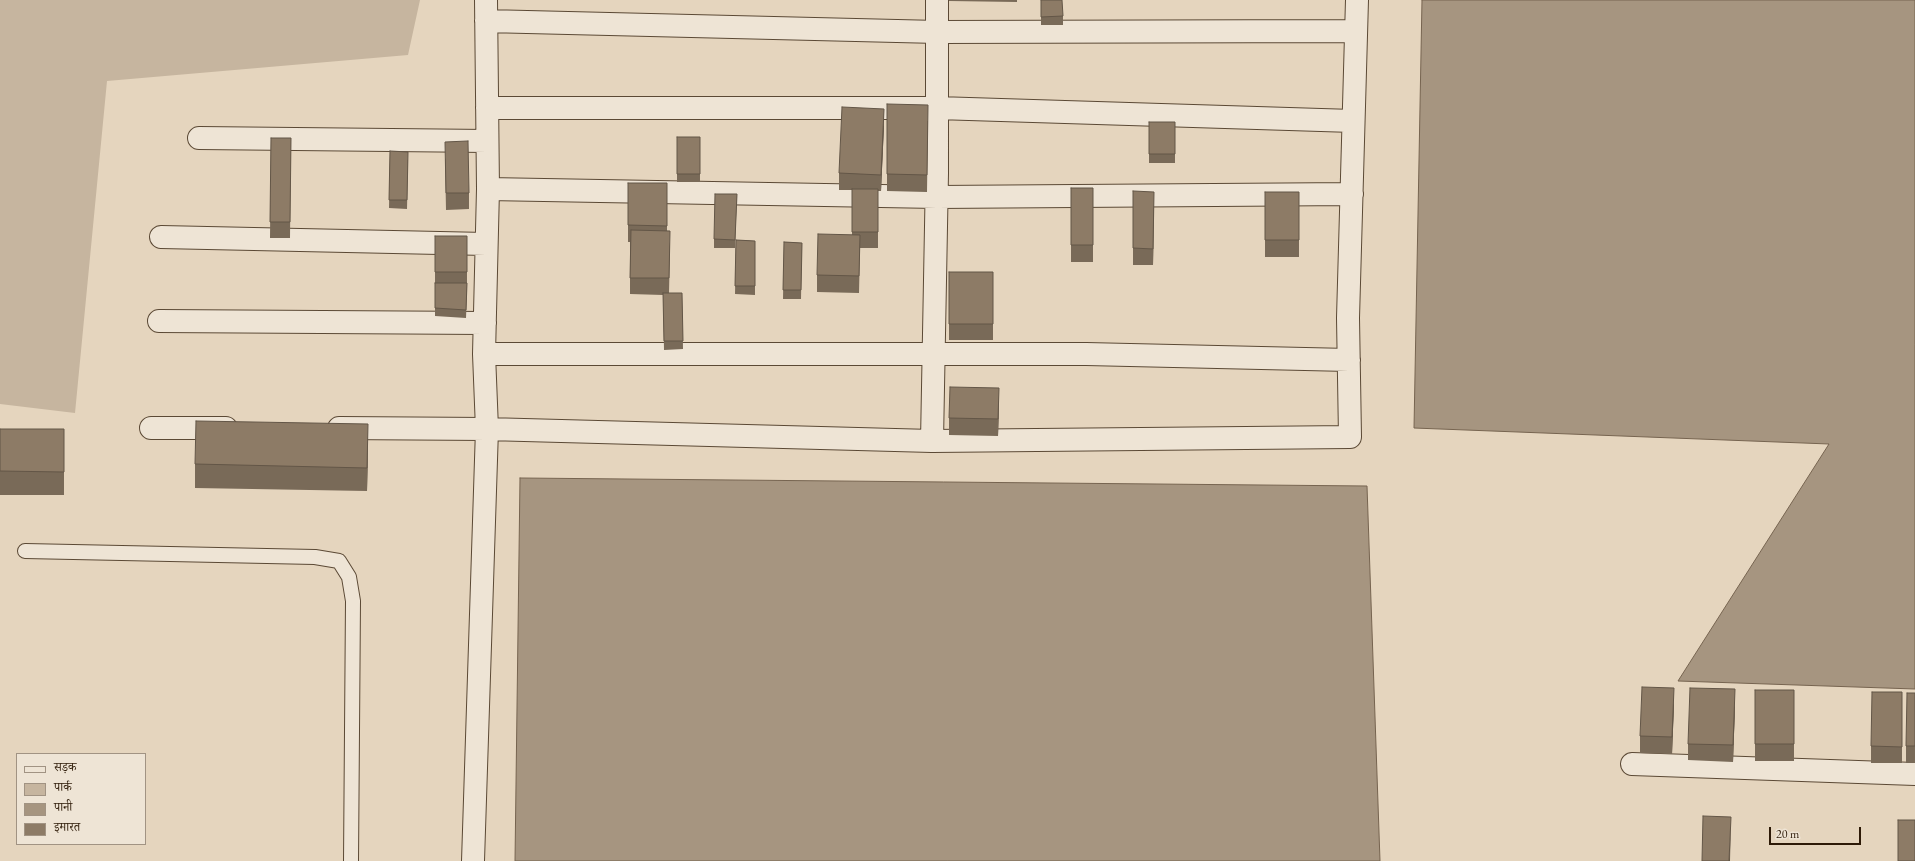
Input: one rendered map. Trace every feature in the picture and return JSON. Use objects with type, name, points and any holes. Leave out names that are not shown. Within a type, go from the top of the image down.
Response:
[{"type":"street","points":[[932,441],[937,197],[937,0]]},
{"type":"street","points":[[323,428],[487,428],[932,441],[1350,437],[1348,318],[1357,0]]},
{"type":"street","points":[[473,861],[487,428],[484,354],[488,189],[486,11],[938,32],[1356,31]]},
{"type":"street","points":[[486,108],[937,108],[1353,121]]},
{"type":"street","points":[[199,138],[487,141]]},
{"type":"street","points":[[488,189],[937,197],[1352,194]]},
{"type":"street","points":[[161,237],[486,244]]},
{"type":"street","points":[[159,321],[485,323]]},
{"type":"street","points":[[484,354],[1094,354],[1349,360]]},
{"type":"street","points":[[151,428],[244,428]]},
{"type":"street","points":[[1632,764],[1915,774]]},
{"type":"lane","points":[[25,551],[315,557],[339,561],[349,577],[353,601],[352,861]]},
{"type":"green space","points":[[0,0],[420,0],[408,55],[107,81],[75,413],[0,404]]},
{"type":"water","points":[[1422,0],[1915,0],[1915,689],[1678,681],[1829,444],[1414,428]]},
{"type":"water","points":[[520,478],[1367,486],[1380,861],[515,861]]},
{"type":"building","points":[[1041,0],[1062,0],[1063,16],[1041,17]]},
{"type":"building","points":[[887,104],[928,105],[927,175],[887,174]]},
{"type":"building","points":[[842,107],[884,109],[881,175],[839,173]]},
{"type":"building","points":[[1149,122],[1175,122],[1175,154],[1149,154]]},
{"type":"building","points":[[677,137],[700,137],[700,174],[677,174]]},
{"type":"building","points":[[271,138],[291,138],[290,222],[270,222]]},
{"type":"building","points":[[468,141],[469,193],[446,193],[445,142]]},
{"type":"building","points":[[390,151],[408,152],[407,200],[389,200]]},
{"type":"building","points":[[628,183],[667,183],[667,226],[628,225]]},
{"type":"building","points":[[1071,188],[1093,188],[1093,245],[1071,245]]},
{"type":"building","points":[[852,189],[878,189],[878,232],[852,232]]},
{"type":"building","points":[[1133,191],[1154,192],[1153,249],[1133,248]]},
{"type":"building","points":[[1265,192],[1299,192],[1299,240],[1265,240]]},
{"type":"building","points":[[715,194],[737,194],[735,240],[714,239]]},
{"type":"building","points":[[631,230],[670,231],[669,278],[630,278]]},
{"type":"building","points":[[818,234],[860,235],[859,276],[817,275]]},
{"type":"building","points":[[435,236],[467,236],[467,272],[435,272]]},
{"type":"building","points":[[736,240],[755,241],[755,286],[735,286]]},
{"type":"building","points":[[784,242],[802,243],[801,290],[783,290]]},
{"type":"building","points":[[949,272],[993,272],[993,324],[949,324]]},
{"type":"building","points":[[435,283],[467,283],[466,310],[435,308]]},
{"type":"building","points":[[663,293],[682,293],[683,341],[664,341]]},
{"type":"building","points":[[950,387],[999,388],[998,419],[949,418]]},
{"type":"building","points":[[196,421],[368,424],[367,468],[195,464]]},
{"type":"building","points":[[0,429],[64,429],[64,472],[0,471]]},
{"type":"building","points":[[1642,687],[1674,688],[1672,737],[1640,736]]},
{"type":"building","points":[[1690,688],[1735,689],[1733,745],[1688,744]]},
{"type":"building","points":[[1755,690],[1794,690],[1794,744],[1755,744]]},
{"type":"building","points":[[1872,692],[1902,692],[1902,747],[1871,746]]},
{"type":"building","points":[[1907,693],[1915,693],[1915,746],[1906,746]]},
{"type":"building","points":[[1703,816],[1731,817],[1729,861],[1702,861]]},
{"type":"building","points":[[1898,820],[1915,820],[1915,861],[1898,861]]}]
